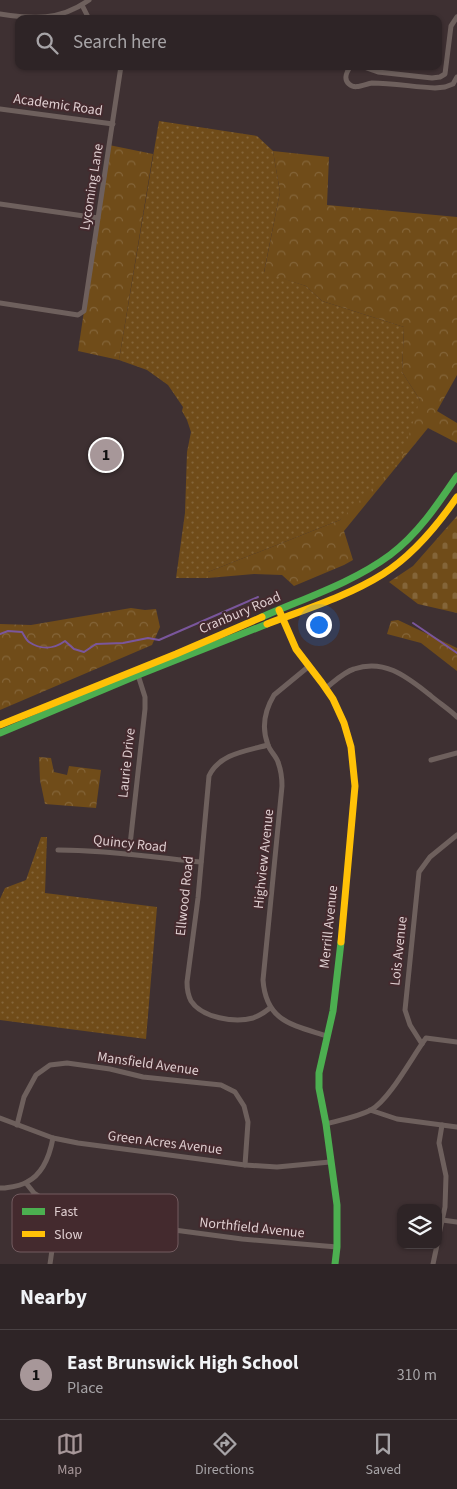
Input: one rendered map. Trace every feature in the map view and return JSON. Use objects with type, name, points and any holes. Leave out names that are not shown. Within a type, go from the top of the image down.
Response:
[{"type":"main road","name":"Cranbury Road","points":[[0,725],[235,630],[369,568],[392,554],[417,528],[440,501],[457,476]]},
{"type":"main road","name":"Cranbury Road","points":[[0,733],[138,675],[358,588],[390,569],[418,544],[457,497]]},
{"type":"main road","name":"Merrill Avenue","points":[[278,610],[296,649],[326,688],[341,714],[353,757],[355,786],[342,932],[333,1011],[322,1057],[319,1080],[336,1205],[338,1247],[335,1264]]},
{"type":"street","points":[[56,15],[82,5],[89,0]]},
{"type":"street","points":[[82,5],[87,15]]},
{"type":"street","points":[[0,14],[15,16]]},
{"type":"street","points":[[373,70],[432,78],[442,76],[445,74],[447,65],[451,26],[457,17]]},
{"type":"street","name":"Lycoming Lane","points":[[0,302],[78,315],[84,311],[120,70]]},
{"type":"street","points":[[348,70],[347,80],[349,84],[354,86],[370,83],[435,88],[450,86],[454,84],[457,77]]},
{"type":"street","points":[[442,76],[450,86]]},
{"type":"street","name":"Academic Road","points":[[0,109],[113,124]]},
{"type":"street","points":[[0,204],[98,218]]},
{"type":"street","points":[[326,688],[354,669],[373,666],[385,668],[407,676],[457,717]]},
{"type":"street","name":"Highview Avenue","points":[[270,1008],[263,980],[282,786],[278,761],[268,745],[264,726],[267,710],[279,690],[308,667]]},
{"type":"street","name":"Laurie Drive","points":[[129,854],[145,709],[145,697],[138,675]]},
{"type":"street","name":"Ellwood Road","points":[[268,745],[226,758],[211,771],[208,783],[198,898],[186,982],[191,1001],[199,1010],[206,1014],[219,1018],[240,1020],[253,1018],[270,1008]]},
{"type":"street","points":[[432,760],[457,753]]},
{"type":"street","name":"Lois Avenue","points":[[422,1044],[410,1025],[405,1010],[419,872],[430,857],[457,835]]},
{"type":"street","name":"Quincy Road","points":[[58,850],[129,854],[201,862]]},
{"type":"street","points":[[270,1008],[282,1019],[293,1025],[327,1036]]},
{"type":"street","points":[[326,1124],[370,1110],[386,1097],[426,1038],[457,1042]]},
{"type":"street","name":"Mansfield Avenue","points":[[18,1125],[24,1097],[36,1076],[50,1064],[67,1063],[110,1069],[143,1077],[221,1085],[235,1092],[244,1106],[248,1122],[245,1165]]},
{"type":"street","points":[[370,1110],[397,1119],[457,1127]]},
{"type":"street","name":"Green Acres Avenue","points":[[0,1118],[53,1138],[87,1144],[245,1165],[277,1167],[330,1162]]},
{"type":"street","points":[[442,1125],[439,1143],[446,1176],[445,1207],[442,1220],[457,1222]]},
{"type":"street","points":[[0,1188],[26,1183],[35,1176],[45,1161],[53,1138]]},
{"type":"street","name":"Northfield Avenue","points":[[26,1183],[36,1194]]},
{"type":"street","name":"Northfield Avenue","points":[[178,1230],[251,1240],[338,1247]]},
{"type":"street","points":[[432,1264],[436,1249]]},
{"type":"green space","points":[[159,121],[257,136],[273,151],[280,192],[264,272],[306,286],[322,301],[404,327],[402,372],[420,400],[401,460],[340,520],[208,572],[208,578],[176,578],[185,513],[187,452],[191,432],[182,411],[183,407],[168,385],[147,370],[119,360]]},
{"type":"green space","points":[[109,145],[153,154],[119,360],[78,351]]},
{"type":"green space","points":[[273,151],[329,157],[327,205],[457,217],[457,375],[437,411],[457,423],[457,443],[428,428],[344,531],[353,560],[294,586],[282,575],[254,574],[208,578],[208,572],[340,520],[420,400],[402,372],[404,327],[322,301],[306,286],[264,273],[280,192]]},
{"type":"green space","points":[[457,516],[457,613],[418,604],[389,582],[413,566]]},
{"type":"green space","points":[[131,608],[156,609],[160,627],[152,645],[0,710],[0,624],[31,625]]},
{"type":"green space","points":[[398,620],[457,648],[457,671],[421,643],[387,634],[391,621]]},
{"type":"green space","points":[[39,757],[51,758],[54,772],[67,775],[69,766],[101,770],[96,808],[45,804],[40,780]]},
{"type":"green space","points":[[41,837],[47,837],[45,893],[157,907],[146,1039],[0,1020],[0,899],[5,888],[26,880]]},
{"type":"waterway","points":[[0,634],[8,631],[22,632],[29,642],[47,648],[65,641],[74,649],[84,652],[96,644],[123,643],[148,638],[159,640],[258,597]]},
{"type":"waterway","points":[[413,623],[457,653]]},
{"type":"traffic: fast","points":[[262,617],[344,582],[390,555],[410,538],[435,508],[457,476]]},
{"type":"traffic: fast","points":[[0,733],[138,675],[267,624]]},
{"type":"traffic: fast","points":[[335,1264],[337,1205],[319,1088],[319,1073],[333,1011],[341,942]]},
{"type":"traffic: slow","points":[[267,624],[341,596],[383,574],[424,539],[457,497]]},
{"type":"traffic: slow","points":[[279,610],[296,649],[333,699],[344,723],[351,747],[355,786],[341,942]]},
{"type":"traffic: slow","points":[[0,725],[262,617]]},
{"type":"place","name":"East Brunswick High School","points":[[106,455]]}]
